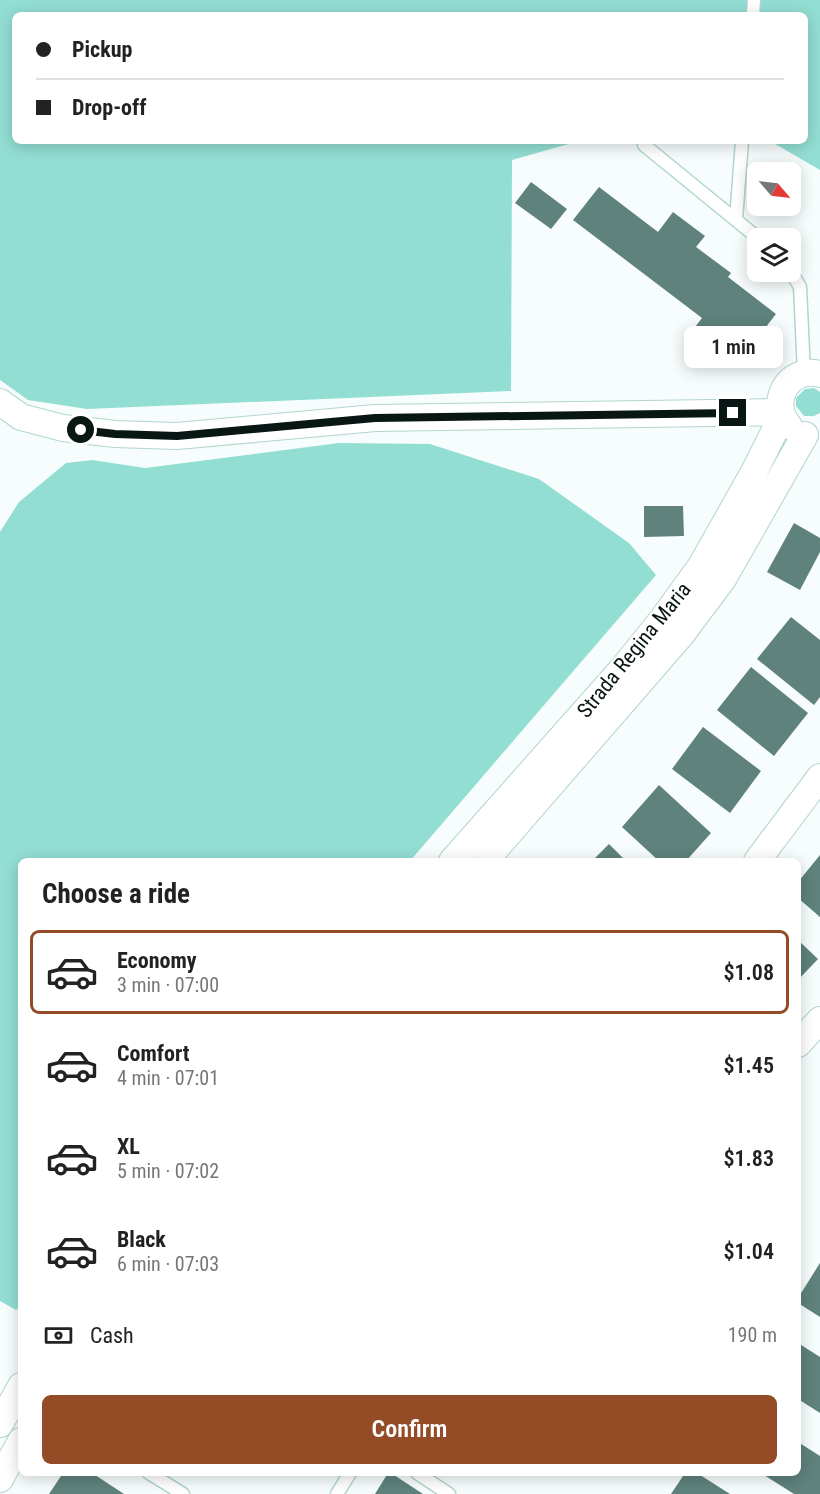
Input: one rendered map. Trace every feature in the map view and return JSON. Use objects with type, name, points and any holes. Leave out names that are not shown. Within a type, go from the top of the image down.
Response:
[{"type":"street","name":"Strada Regina Maria","points":[[455,858],[623,668],[661,621],[701,566],[754,472],[781,414],[781,395],[786,385],[794,378],[812,374]]},
{"type":"street","points":[[0,402],[21,417],[63,428],[115,434],[177,436],[375,418],[781,414],[795,432],[813,435]]},
{"type":"street","name":"Strada Regina Maria","points":[[488,858],[644,680],[709,598],[813,435]]},
{"type":"street","points":[[759,858],[820,777]]},
{"type":"street","points":[[801,1041],[820,1020]]},
{"type":"street","points":[[0,1424],[18,1391]]},
{"type":"street","points":[[0,1479],[18,1446]]},
{"type":"lane","points":[[736,220],[742,144]]},
{"type":"lane","points":[[644,145],[747,229]]},
{"type":"lane","points":[[797,282],[800,287],[812,374]]},
{"type":"lane","points":[[154,1476],[183,1494]]},
{"type":"lane","points":[[338,1494],[349,1476]]},
{"type":"lane","points":[[422,1476],[449,1494]]},
{"type":"green space","points":[[0,0],[820,0],[820,170],[775,144],[808,144],[808,12],[12,12],[12,144],[568,144],[512,160],[511,391],[87,409],[28,400],[0,380]]},
{"type":"green space","points":[[814,388],[820,392],[820,413],[814,416],[804,416],[796,406],[796,398],[805,389]]},
{"type":"green space","points":[[339,443],[430,444],[539,479],[629,543],[656,575],[413,858],[18,858],[18,1308],[16,1310],[0,1301],[0,532],[19,502],[66,463],[92,460],[145,468]]},
{"type":"building","points":[[531,182],[567,209],[551,229],[515,203]]},
{"type":"building","points":[[599,187],[658,232],[673,212],[705,236],[696,247],[731,273],[728,277],[776,314],[752,345],[734,332],[730,337],[720,330],[709,344],[692,331],[702,318],[573,220]]},
{"type":"building","points":[[644,506],[683,506],[684,536],[644,537]]},
{"type":"building","points":[[794,523],[820,538],[820,552],[800,590],[767,572]]},
{"type":"building","points":[[791,617],[820,640],[820,697],[814,705],[757,659]]},
{"type":"building","points":[[751,667],[808,713],[774,756],[717,710]]},
{"type":"building","points":[[703,727],[761,771],[730,813],[672,769]]},
{"type":"building","points":[[659,785],[711,833],[689,858],[656,858],[622,827]]},
{"type":"building","points":[[609,844],[623,858],[595,858]]},
{"type":"building","points":[[820,855],[820,917],[801,901],[801,878]]},
{"type":"building","points":[[801,943],[818,959],[801,977]]},
{"type":"building","points":[[820,1263],[820,1317],[801,1305],[801,1293]]},
{"type":"building","points":[[801,1345],[820,1357],[820,1413],[801,1401]]},
{"type":"building","points":[[801,1444],[820,1456],[820,1494],[794,1494],[766,1476],[801,1476]]},
{"type":"building","points":[[61,1476],[97,1476],[124,1494],[49,1494]]},
{"type":"building","points":[[386,1476],[396,1476],[423,1494],[375,1494]]},
{"type":"building","points":[[683,1476],[702,1476],[730,1494],[671,1494]]},
{"type":"route","points":[[81,430],[115,434],[177,436],[375,418],[733,413]]}]
